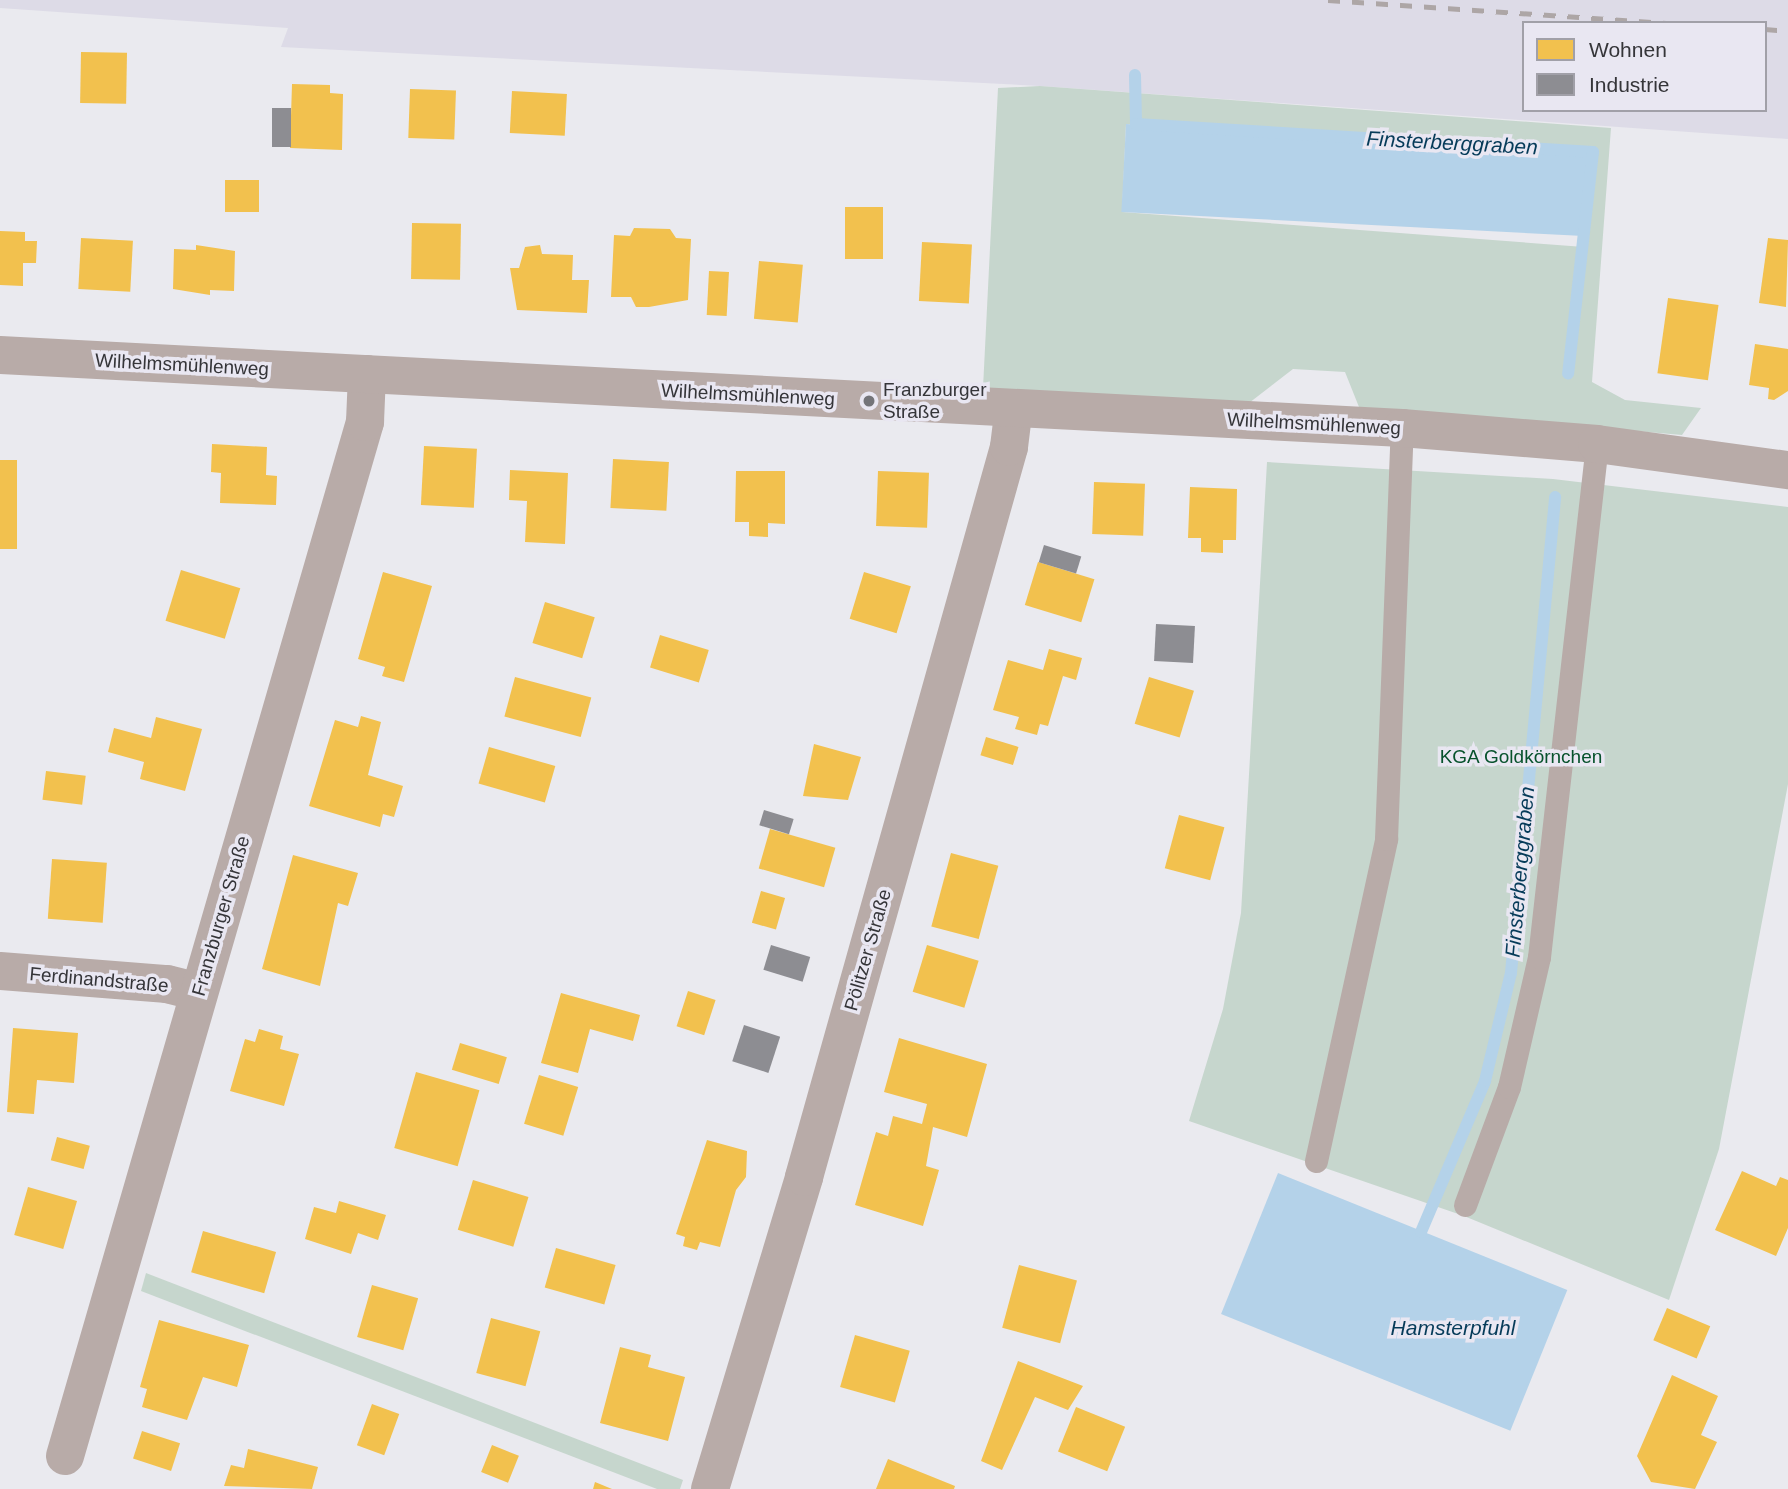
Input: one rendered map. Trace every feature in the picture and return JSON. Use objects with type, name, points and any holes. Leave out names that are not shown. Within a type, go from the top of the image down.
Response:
[{"type":"street","name":"Wilhelmsmühlenweg","points":[[0,355],[1402,428],[1597,444],[1788,470]]},
{"type":"street","name":"Franzburger Straße","points":[[65,1456],[365,422],[367,374]]},
{"type":"street","name":"Pölitzer Straße","points":[[710,1489],[808,1163],[1005,460],[1014,408]]},
{"type":"street","name":"Ferdinandstraße","points":[[0,971],[198,992]]},
{"type":"lane","points":[[1316,1161],[1385,839],[1402,428]]},
{"type":"lane","points":[[1465,1205],[1509,1087],[1539,957],[1597,444]]},
{"type":"shaded area","points":[[0,0],[1788,0],[1788,139],[1040,86],[281,47],[288,28],[0,8]]},
{"type":"green space","points":[[1040,86],[1611,128],[1592,382],[1625,400],[1701,408],[1682,435],[1359,407],[1345,372],[1293,369],[1249,403],[983,388],[998,88]],"holes":[[[1126,124],[1593,152],[1584,247],[1122,212]]]},
{"type":"green space","name":"KGA Goldkörnchen","points":[[1267,462],[1553,479],[1788,507],[1788,784],[1719,1149],[1669,1300],[1464,1216],[1189,1121],[1223,1009],[1241,913]]},
{"type":"green space","points":[[146,1273],[683,1480],[680,1489],[657,1489],[141,1291]]},
{"type":"water","points":[[1126,124],[1593,148],[1589,236],[1121,212]]},
{"type":"water","name":"Hamsterpfuhl","points":[[1278,1173],[1567,1290],[1510,1431],[1221,1314]]},
{"type":"building: Wohnen","points":[[81,52],[127,53],[126,104],[80,103]]},
{"type":"building: Wohnen","points":[[292,84],[330,85],[330,93],[343,94],[342,150],[290,148]]},
{"type":"building: Wohnen","points":[[410,89],[456,91],[454,140],[408,138]]},
{"type":"building: Wohnen","points":[[512,91],[567,94],[565,136],[510,133]]},
{"type":"building: Wohnen","points":[[225,180],[259,180],[259,212],[225,212]]},
{"type":"building: Wohnen","points":[[845,207],[883,207],[883,259],[845,259]]},
{"type":"building: Wohnen","points":[[412,223],[461,224],[460,280],[411,279]]},
{"type":"building: Wohnen","points":[[634,228],[670,229],[676,238],[691,239],[688,300],[636,307],[631,297],[611,297],[614,235],[630,236]]},
{"type":"building: Wohnen","points":[[0,231],[25,232],[25,241],[37,241],[36,263],[23,263],[23,286],[0,285]]},
{"type":"building: Wohnen","points":[[81,238],[133,241],[130,292],[78,289]]},
{"type":"building: Wohnen","points":[[1768,238],[1788,240],[1786,307],[1759,303]]},
{"type":"building: Wohnen","points":[[922,242],[972,245],[969,304],[919,301]]},
{"type":"building: Wohnen","points":[[196,245],[235,251],[234,291],[210,290],[210,295],[173,289],[174,249],[196,250]]},
{"type":"building: Wohnen","points":[[540,245],[542,254],[573,255],[572,280],[589,280],[587,313],[517,310],[510,268],[519,268],[525,247]]},
{"type":"building: Wohnen","points":[[759,261],[803,265],[798,323],[754,319]]},
{"type":"building: Wohnen","points":[[709,271],[729,272],[727,316],[707,315]]},
{"type":"building: Wohnen","points":[[1668,298],[1719,305],[1708,380],[1657,373]]},
{"type":"building: Wohnen","points":[[1755,344],[1788,349],[1788,391],[1774,400],[1768,399],[1769,388],[1749,385]]},
{"type":"building: Wohnen","points":[[212,444],[267,447],[266,475],[277,476],[276,505],[220,503],[221,473],[211,472]]},
{"type":"building: Wohnen","points":[[424,446],[477,449],[474,508],[421,505]]},
{"type":"building: Wohnen","points":[[613,459],[669,462],[666,511],[610,508]]},
{"type":"building: Wohnen","points":[[0,460],[17,460],[17,549],[0,549]]},
{"type":"building: Wohnen","points":[[510,470],[568,473],[565,544],[525,542],[527,501],[509,500]]},
{"type":"building: Wohnen","points":[[736,471],[785,471],[785,524],[768,523],[768,537],[749,536],[749,522],[735,522]]},
{"type":"building: Wohnen","points":[[878,471],[929,473],[927,528],[876,526]]},
{"type":"building: Wohnen","points":[[1094,482],[1145,484],[1143,536],[1092,534]]},
{"type":"building: Wohnen","points":[[1190,487],[1237,489],[1236,540],[1223,540],[1223,553],[1201,552],[1201,538],[1188,538]]},
{"type":"building: Wohnen","points":[[1038,562],[1094,579],[1081,622],[1025,605]]},
{"type":"building: Wohnen","points":[[181,570],[240,588],[225,639],[166,621]]},
{"type":"building: Wohnen","points":[[383,572],[432,586],[404,682],[382,676],[385,667],[358,659]]},
{"type":"building: Wohnen","points":[[864,572],[911,586],[897,633],[850,619]]},
{"type":"building: Wohnen","points":[[545,602],[595,617],[582,658],[532,643]]},
{"type":"building: Wohnen","points":[[660,635],[709,650],[699,682],[650,668]]},
{"type":"building: Wohnen","points":[[1049,649],[1082,658],[1076,680],[1063,676],[1048,726],[1040,724],[1037,735],[1015,729],[1019,717],[993,710],[1008,660],[1043,670]]},
{"type":"building: Wohnen","points":[[515,677],[591,697],[581,737],[504,717]]},
{"type":"building: Wohnen","points":[[1149,677],[1194,691],[1180,738],[1135,724]]},
{"type":"building: Wohnen","points":[[361,716],[381,722],[368,775],[403,786],[394,817],[383,814],[380,827],[309,806],[335,720],[358,727]]},
{"type":"building: Wohnen","points":[[156,717],[202,729],[185,791],[140,779],[144,762],[108,752],[114,728],[151,738]]},
{"type":"building: Wohnen","points":[[986,737],[1019,747],[1013,765],[980,755]]},
{"type":"building: Wohnen","points":[[814,744],[861,757],[848,800],[803,796]]},
{"type":"building: Wohnen","points":[[489,747],[555,766],[545,803],[479,784]]},
{"type":"building: Wohnen","points":[[46,771],[86,776],[82,805],[42,800]]},
{"type":"building: Wohnen","points":[[1179,815],[1224,827],[1210,880],[1165,868]]},
{"type":"building: Wohnen","points":[[770,829],[835,848],[824,887],[759,868]]},
{"type":"building: Wohnen","points":[[951,853],[998,866],[979,939],[931,926]]},
{"type":"building: Wohnen","points":[[293,855],[358,873],[348,906],[338,903],[320,986],[262,969]]},
{"type":"building: Wohnen","points":[[52,859],[107,863],[103,923],[48,919]]},
{"type":"building: Wohnen","points":[[761,891],[785,898],[776,930],[752,923]]},
{"type":"building: Wohnen","points":[[927,945],[979,961],[964,1008],[913,992]]},
{"type":"building: Wohnen","points":[[688,991],[716,1000],[704,1035],[677,1026]]},
{"type":"building: Wohnen","points":[[561,993],[640,1015],[633,1041],[590,1029],[578,1073],[541,1063]]},
{"type":"building: Wohnen","points":[[13,1028],[78,1033],[74,1083],[37,1080],[34,1114],[7,1112]]},
{"type":"building: Wohnen","points":[[259,1029],[283,1036],[280,1049],[299,1054],[284,1106],[230,1091],[245,1039],[255,1042]]},
{"type":"building: Wohnen","points":[[899,1038],[987,1064],[967,1137],[933,1127],[926,1166],[939,1170],[923,1226],[855,1205],[876,1132],[888,1136],[893,1116],[922,1124],[927,1104],[884,1092]]},
{"type":"building: Wohnen","points":[[460,1043],[507,1057],[499,1084],[452,1070]]},
{"type":"building: Wohnen","points":[[416,1072],[479,1090],[458,1166],[394,1148]]},
{"type":"building: Wohnen","points":[[539,1075],[578,1087],[563,1136],[524,1124]]},
{"type":"building: Wohnen","points":[[57,1137],[90,1146],[84,1169],[51,1160]]},
{"type":"building: Wohnen","points":[[707,1140],[747,1151],[746,1177],[736,1190],[720,1247],[700,1242],[697,1250],[683,1246],[685,1237],[676,1234]]},
{"type":"building: Wohnen","points":[[1742,1171],[1776,1186],[1780,1177],[1788,1180],[1788,1228],[1776,1256],[1715,1230]]},
{"type":"building: Wohnen","points":[[473,1180],[528,1197],[513,1247],[458,1230]]},
{"type":"building: Wohnen","points":[[28,1187],[77,1201],[63,1249],[14,1235]]},
{"type":"building: Wohnen","points":[[339,1201],[386,1215],[378,1240],[358,1233],[351,1254],[305,1239],[314,1207],[336,1213]]},
{"type":"building: Wohnen","points":[[203,1231],[276,1252],[264,1293],[191,1272]]},
{"type":"building: Wohnen","points":[[556,1248],[616,1265],[604,1305],[545,1287]]},
{"type":"building: Wohnen","points":[[1019,1265],[1077,1281],[1060,1343],[1002,1328]]},
{"type":"building: Wohnen","points":[[372,1285],[418,1298],[403,1350],[357,1337]]},
{"type":"building: Wohnen","points":[[1667,1308],[1710,1326],[1697,1359],[1653,1340]]},
{"type":"building: Wohnen","points":[[491,1318],[540,1331],[526,1386],[476,1373]]},
{"type":"building: Wohnen","points":[[159,1320],[249,1345],[237,1387],[203,1377],[187,1420],[142,1407],[147,1389],[140,1387]]},
{"type":"building: Wohnen","points":[[855,1335],[910,1351],[895,1403],[840,1387]]},
{"type":"building: Wohnen","points":[[620,1347],[651,1355],[648,1367],[685,1377],[668,1441],[600,1423]]},
{"type":"building: Wohnen","points":[[1018,1361],[1083,1386],[1068,1410],[1035,1397],[1002,1470],[981,1461]]},
{"type":"building: Wohnen","points":[[1672,1375],[1718,1396],[1701,1435],[1717,1442],[1695,1489],[1651,1482],[1637,1456]]},
{"type":"building: Wohnen","points":[[372,1404],[399,1414],[384,1455],[357,1445]]},
{"type":"building: Wohnen","points":[[1076,1407],[1125,1427],[1107,1471],[1058,1452]]},
{"type":"building: Wohnen","points":[[142,1431],[180,1443],[171,1471],[133,1459]]},
{"type":"building: Wohnen","points":[[492,1445],[519,1456],[508,1483],[481,1472]]},
{"type":"building: Wohnen","points":[[248,1449],[318,1467],[312,1489],[224,1486],[231,1465],[244,1468]]},
{"type":"building: Wohnen","points":[[888,1459],[955,1486],[954,1489],[876,1489]]},
{"type":"building: Wohnen","points":[[595,1482],[612,1489],[593,1489]]},
{"type":"building: Industrie","points":[[272,108],[291,108],[291,147],[272,147]]},
{"type":"building: Industrie","points":[[1044,545],[1081,556],[1076,574],[1039,562]]},
{"type":"building: Industrie","points":[[1156,624],[1195,626],[1193,663],[1154,661]]},
{"type":"building: Industrie","points":[[764,810],[794,819],[789,834],[759,825]]},
{"type":"building: Industrie","points":[[771,945],[810,957],[803,982],[763,970]]},
{"type":"building: Industrie","points":[[744,1025],[780,1037],[768,1073],[732,1061]]},
{"type":"waterway","name":"Finsterberggraben","points":[[1135,75],[1136,124],[1593,152],[1568,374]]},
{"type":"waterway","name":"Finsterberggraben","points":[[1421,1232],[1485,1081],[1511,973],[1555,497]]},
{"type":"railway","points":[[1328,0],[1637,21]]},
{"type":"railway","points":[[1767,29],[1788,31]]},
{"type":"place","name":"Franzburger Straße","points":[[869,401]]}]
